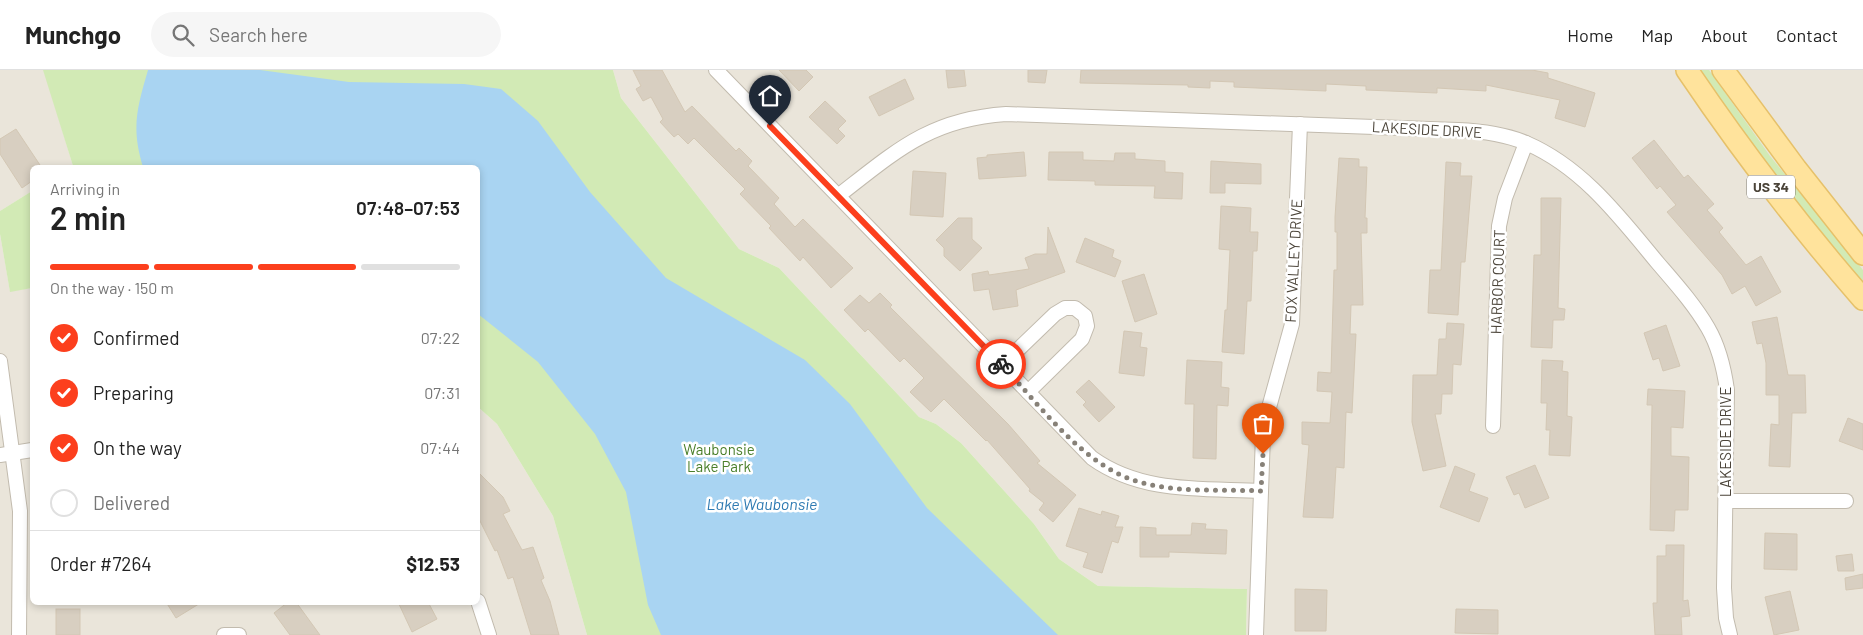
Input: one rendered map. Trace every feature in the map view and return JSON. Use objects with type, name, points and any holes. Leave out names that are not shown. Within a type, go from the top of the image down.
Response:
[{"type":"main road","name":"US 34","points":[[1687,70],[1743,150],[1790,212],[1863,300]]},
{"type":"main road","name":"US 34","points":[[1723,70],[1796,169],[1863,254]]},
{"type":"street","points":[[716,70],[1092,458],[1128,479],[1160,486],[1261,491]]},
{"type":"street","name":"LAKESIDE DRIVE","points":[[838,196],[899,149],[922,135],[946,124],[985,115],[1006,114],[1300,124],[1482,132],[1526,143],[1565,167],[1603,197],[1683,293],[1709,329],[1722,360],[1728,390],[1724,604],[1730,635]]},
{"type":"street","name":"FOX VALLEY DRIVE","points":[[1256,635],[1265,422],[1292,324],[1300,124]]},
{"type":"street","name":"HARBOR COURT","points":[[1493,426],[1499,226],[1505,198],[1526,143]]},
{"type":"street","points":[[1002,365],[1060,311],[1075,308],[1082,312],[1088,326],[1082,339],[1028,392]]},
{"type":"street","points":[[0,361],[7,455],[20,511],[19,635]]},
{"type":"street","points":[[7,455],[30,450]]},
{"type":"street","points":[[1726,501],[1846,501]]},
{"type":"street","points":[[479,605],[490,635]]},
{"type":"street","points":[[224,635],[239,635]]},
{"type":"shaded area","points":[[0,70],[44,70],[73,165],[30,165],[30,192],[0,211]]},
{"type":"shaded area","points":[[613,70],[1863,70],[1863,635],[1246,635],[1247,589],[1098,586],[1059,559],[1034,524],[961,443],[936,424],[919,417],[779,268],[739,249],[621,98]]},
{"type":"shaded area","points":[[0,234],[10,291],[30,288],[30,605],[480,605],[480,409],[497,424],[553,516],[587,635],[0,635]]},
{"type":"green space","name":"Lake Waubonsie","points":[[43,70],[613,70],[621,98],[739,249],[779,268],[919,417],[936,424],[961,443],[1034,524],[1059,559],[1098,586],[1247,589],[1246,635],[587,635],[553,516],[497,424],[480,409],[480,165],[73,165]]},
{"type":"green space","points":[[1698,70],[1709,70],[1770,156],[1863,270],[1863,286],[1805,215]]},
{"type":"green space","points":[[30,192],[30,288],[10,292],[0,234],[0,211]]},
{"type":"water","name":"Lake Waubonsie","points":[[148,70],[260,70],[349,82],[464,84],[501,89],[538,121],[590,192],[666,278],[805,360],[850,404],[927,508],[1058,635],[661,635],[648,605],[626,492],[595,434],[538,362],[480,316],[480,165],[142,165],[136,129],[141,96]]},
{"type":"building","points":[[633,70],[662,70],[685,112],[692,106],[736,151],[739,148],[752,161],[748,166],[779,198],[774,204],[795,227],[803,219],[853,268],[831,288],[803,257],[800,261],[769,228],[771,226],[740,194],[745,189],[694,138],[688,144],[678,134],[674,137],[660,122],[663,119],[651,97],[643,101],[636,89],[641,86]]},
{"type":"building","points":[[779,70],[806,70],[813,77],[799,91]]},
{"type":"building","points":[[946,70],[964,70],[966,86],[948,88]]},
{"type":"building","points":[[1028,70],[1047,70],[1045,83],[1028,82]]},
{"type":"building","points":[[1081,70],[1532,70],[1548,73],[1548,78],[1595,93],[1585,127],[1555,118],[1560,100],[1486,85],[1486,91],[1437,88],[1437,93],[1366,90],[1366,86],[1326,84],[1326,91],[1234,87],[1234,82],[1210,81],[1210,88],[1188,87],[1188,85],[1080,83]]},
{"type":"building","points":[[905,79],[914,99],[879,116],[869,97]]},
{"type":"building","points":[[825,101],[846,121],[838,129],[845,136],[837,144],[809,117]]},
{"type":"building","points":[[16,129],[40,165],[30,165],[30,182],[22,188],[0,154],[0,139]]},
{"type":"building","points":[[1654,140],[1684,178],[1688,175],[1714,204],[1707,210],[1723,228],[1719,232],[1746,265],[1761,256],[1781,292],[1756,306],[1745,286],[1732,294],[1722,275],[1667,212],[1676,205],[1660,186],[1657,189],[1632,158]]},
{"type":"building","points":[[1024,152],[1026,176],[979,179],[977,158],[987,157],[987,155]]},
{"type":"building","points":[[1049,152],[1083,152],[1083,160],[1114,161],[1115,153],[1135,153],[1135,159],[1165,161],[1165,172],[1183,173],[1182,199],[1154,198],[1155,186],[1095,185],[1095,181],[1048,180]]},
{"type":"building","points":[[1339,158],[1359,159],[1359,167],[1367,167],[1365,218],[1367,218],[1367,233],[1361,233],[1363,305],[1351,305],[1350,334],[1356,334],[1352,413],[1346,412],[1344,468],[1336,467],[1333,518],[1303,517],[1309,445],[1302,444],[1302,422],[1330,423],[1332,392],[1317,391],[1318,372],[1331,373],[1334,270],[1337,270],[1335,217]]},
{"type":"building","points":[[1211,161],[1261,164],[1261,184],[1225,183],[1225,193],[1210,193]]},
{"type":"building","points":[[1446,162],[1461,163],[1460,176],[1472,176],[1465,262],[1461,262],[1458,315],[1428,313],[1430,270],[1441,270]]},
{"type":"building","points":[[913,171],[946,173],[943,217],[910,215]]},
{"type":"building","points":[[1541,198],[1561,198],[1558,308],[1565,309],[1564,320],[1553,320],[1552,348],[1531,347],[1534,255],[1541,255]]},
{"type":"building","points":[[1221,206],[1251,208],[1250,232],[1258,232],[1257,251],[1253,251],[1251,301],[1247,301],[1244,354],[1222,352],[1225,310],[1227,310],[1230,250],[1219,249]]},
{"type":"building","points":[[958,218],[972,218],[972,239],[982,248],[960,271],[944,256],[944,248],[936,240]]},
{"type":"building","points":[[1048,227],[1065,272],[1016,290],[1018,306],[993,310],[989,289],[974,291],[972,274],[988,271],[989,275],[1029,269],[1025,258],[1035,254],[1047,254]]},
{"type":"building","points":[[1085,238],[1114,250],[1112,257],[1121,261],[1115,277],[1076,262]]},
{"type":"building","points":[[1144,274],[1157,314],[1135,322],[1122,281]]},
{"type":"building","points":[[880,293],[892,305],[890,307],[1008,424],[1040,461],[1037,463],[1076,495],[1053,522],[1039,510],[1044,503],[1029,491],[1030,489],[987,440],[944,399],[931,412],[910,392],[924,378],[904,358],[900,362],[868,329],[865,332],[844,310],[860,295],[869,303]]},
{"type":"building","points":[[1777,317],[1788,375],[1805,375],[1806,413],[1792,413],[1790,467],[1769,466],[1771,424],[1779,425],[1779,395],[1766,395],[1766,363],[1762,343],[1757,344],[1752,322]]},
{"type":"building","points":[[1447,323],[1464,324],[1461,365],[1453,364],[1452,394],[1442,394],[1441,414],[1435,414],[1446,466],[1423,471],[1412,422],[1413,375],[1437,375],[1439,339],[1446,339]]},
{"type":"building","points":[[1666,325],[1680,366],[1663,371],[1659,358],[1653,360],[1644,333]]},
{"type":"building","points":[[1124,331],[1142,333],[1140,347],[1147,348],[1144,376],[1119,373]]},
{"type":"building","points":[[1187,360],[1222,362],[1221,387],[1229,388],[1228,406],[1217,405],[1216,459],[1193,458],[1194,404],[1185,404]]},
{"type":"building","points":[[1542,360],[1563,361],[1562,371],[1568,372],[1567,416],[1572,417],[1570,456],[1549,455],[1550,430],[1546,430],[1547,403],[1541,403]]},
{"type":"building","points":[[1089,380],[1115,407],[1099,422],[1083,405],[1086,402],[1076,392]]},
{"type":"building","points":[[1648,389],[1685,391],[1683,428],[1671,427],[1671,456],[1689,457],[1688,510],[1675,510],[1674,531],[1650,530],[1652,405],[1647,405]]},
{"type":"building","points":[[1848,418],[1863,424],[1863,450],[1839,441]]},
{"type":"building","points":[[1535,465],[1549,498],[1525,508],[1519,493],[1514,495],[1506,477]]},
{"type":"building","points":[[1455,466],[1475,474],[1469,491],[1488,498],[1479,522],[1440,507]]},
{"type":"building","points":[[480,474],[503,497],[510,511],[503,514],[522,550],[533,547],[544,578],[541,580],[550,601],[559,635],[531,635],[513,577],[508,579],[497,550],[495,551],[480,521]]},
{"type":"building","points":[[1079,508],[1101,515],[1102,511],[1119,516],[1115,527],[1123,527],[1118,543],[1112,541],[1102,573],[1083,567],[1088,553],[1066,546]]},
{"type":"building","points":[[1192,523],[1206,524],[1205,529],[1227,530],[1226,554],[1169,552],[1169,557],[1140,557],[1140,527],[1156,528],[1156,535],[1191,535]]},
{"type":"building","points":[[1765,533],[1797,534],[1797,570],[1764,569]]},
{"type":"building","points":[[1666,545],[1684,545],[1683,601],[1688,600],[1690,616],[1681,617],[1682,635],[1655,635],[1653,603],[1657,603],[1657,556],[1666,556]]},
{"type":"building","points":[[1852,554],[1854,571],[1838,571],[1836,556]]},
{"type":"building","points":[[1863,574],[1863,588],[1846,590],[1845,578]]},
{"type":"building","points":[[1295,589],[1327,590],[1326,631],[1295,631]]},
{"type":"building","points":[[1790,591],[1799,630],[1774,635],[1765,597]]},
{"type":"building","points":[[168,605],[197,605],[176,618]]},
{"type":"building","points":[[284,605],[298,605],[320,635],[290,635],[274,613]]},
{"type":"building","points":[[399,605],[430,605],[437,619],[412,632]]},
{"type":"building","points":[[56,609],[80,609],[80,635],[56,635]]},
{"type":"building","points":[[1456,609],[1498,610],[1498,634],[1455,633]]},
{"type":"way so far","points":[[1001,364],[1075,443],[1100,464],[1128,479],[1160,486],[1261,491],[1263,454]]},
{"type":"route","points":[[770,126],[1001,364]]},
{"type":"park label","name":"Waubonsie Lake Park","points":[[719,458]]}]
